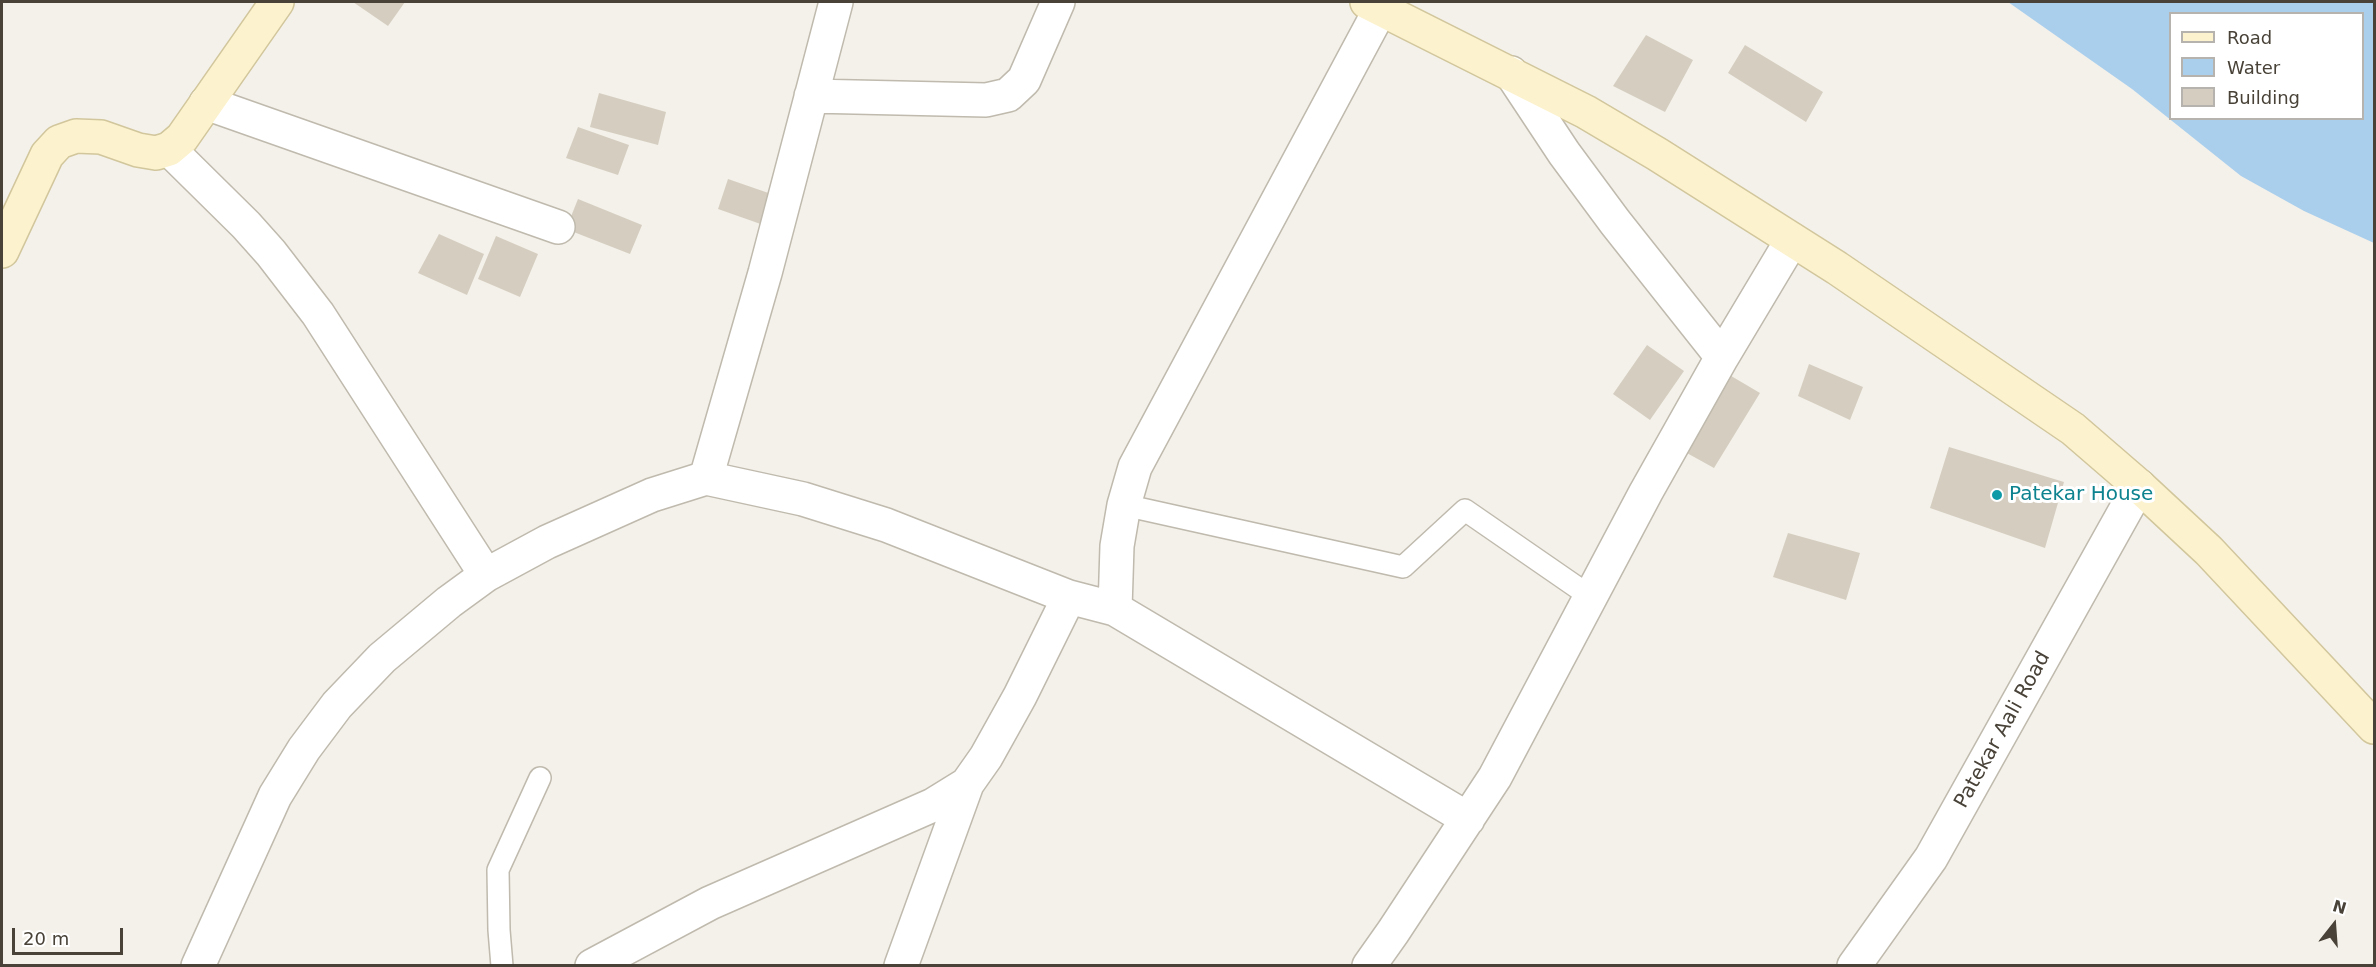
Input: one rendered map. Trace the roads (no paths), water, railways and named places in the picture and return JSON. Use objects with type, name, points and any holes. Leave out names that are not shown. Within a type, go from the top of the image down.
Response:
[{"type":"street","points":[[2,251],[47,155],[59,142],[76,136],[101,137],[138,150],[156,153],[169,150],[182,138],[277,2]]},
{"type":"street","points":[[706,478],[765,273],[836,2]]},
{"type":"street","points":[[811,96],[986,100],[1008,95],[1024,80],[1058,2]]},
{"type":"street","points":[[1114,609],[1117,546],[1124,505],[1135,467],[1374,5],[1586,112],[1657,154],[1792,240],[2073,429],[2209,551],[2374,727]]},
{"type":"street","points":[[1511,74],[1602,205],[1722,357]]},
{"type":"street","points":[[206,103],[558,227]]},
{"type":"street","points":[[169,150],[246,225],[271,253],[318,314],[486,576]]},
{"type":"street","points":[[1369,966],[1468,819],[1518,738],[1646,492],[1722,357],[1792,240]]},
{"type":"street","points":[[198,966],[275,796],[304,749],[337,705],[382,658],[449,602],[486,576],[547,542],[652,495],[706,478],[803,499],[886,525],[1069,597],[1114,609],[1468,819]]},
{"type":"street","name":"Patekar Aali Road","points":[[1854,966],[1931,858],[2139,486]]},
{"type":"street","points":[[902,966],[967,784],[986,757],[1020,696],[1069,597]]},
{"type":"street","points":[[592,966],[710,903],[933,806],[967,784]]},
{"type":"lane","points":[[1124,505],[1403,567],[1465,510],[1591,597]]},
{"type":"lane","points":[[502,966],[498,870],[540,778]]},
{"type":"water","points":[[2008,2],[2374,2],[2374,243],[2304,211],[2241,176],[2171,120],[2364,120],[2364,12],[2169,12],[2169,119],[2132,89]]},
{"type":"place","name":"Patekar House","points":[[1997,495]]}]
